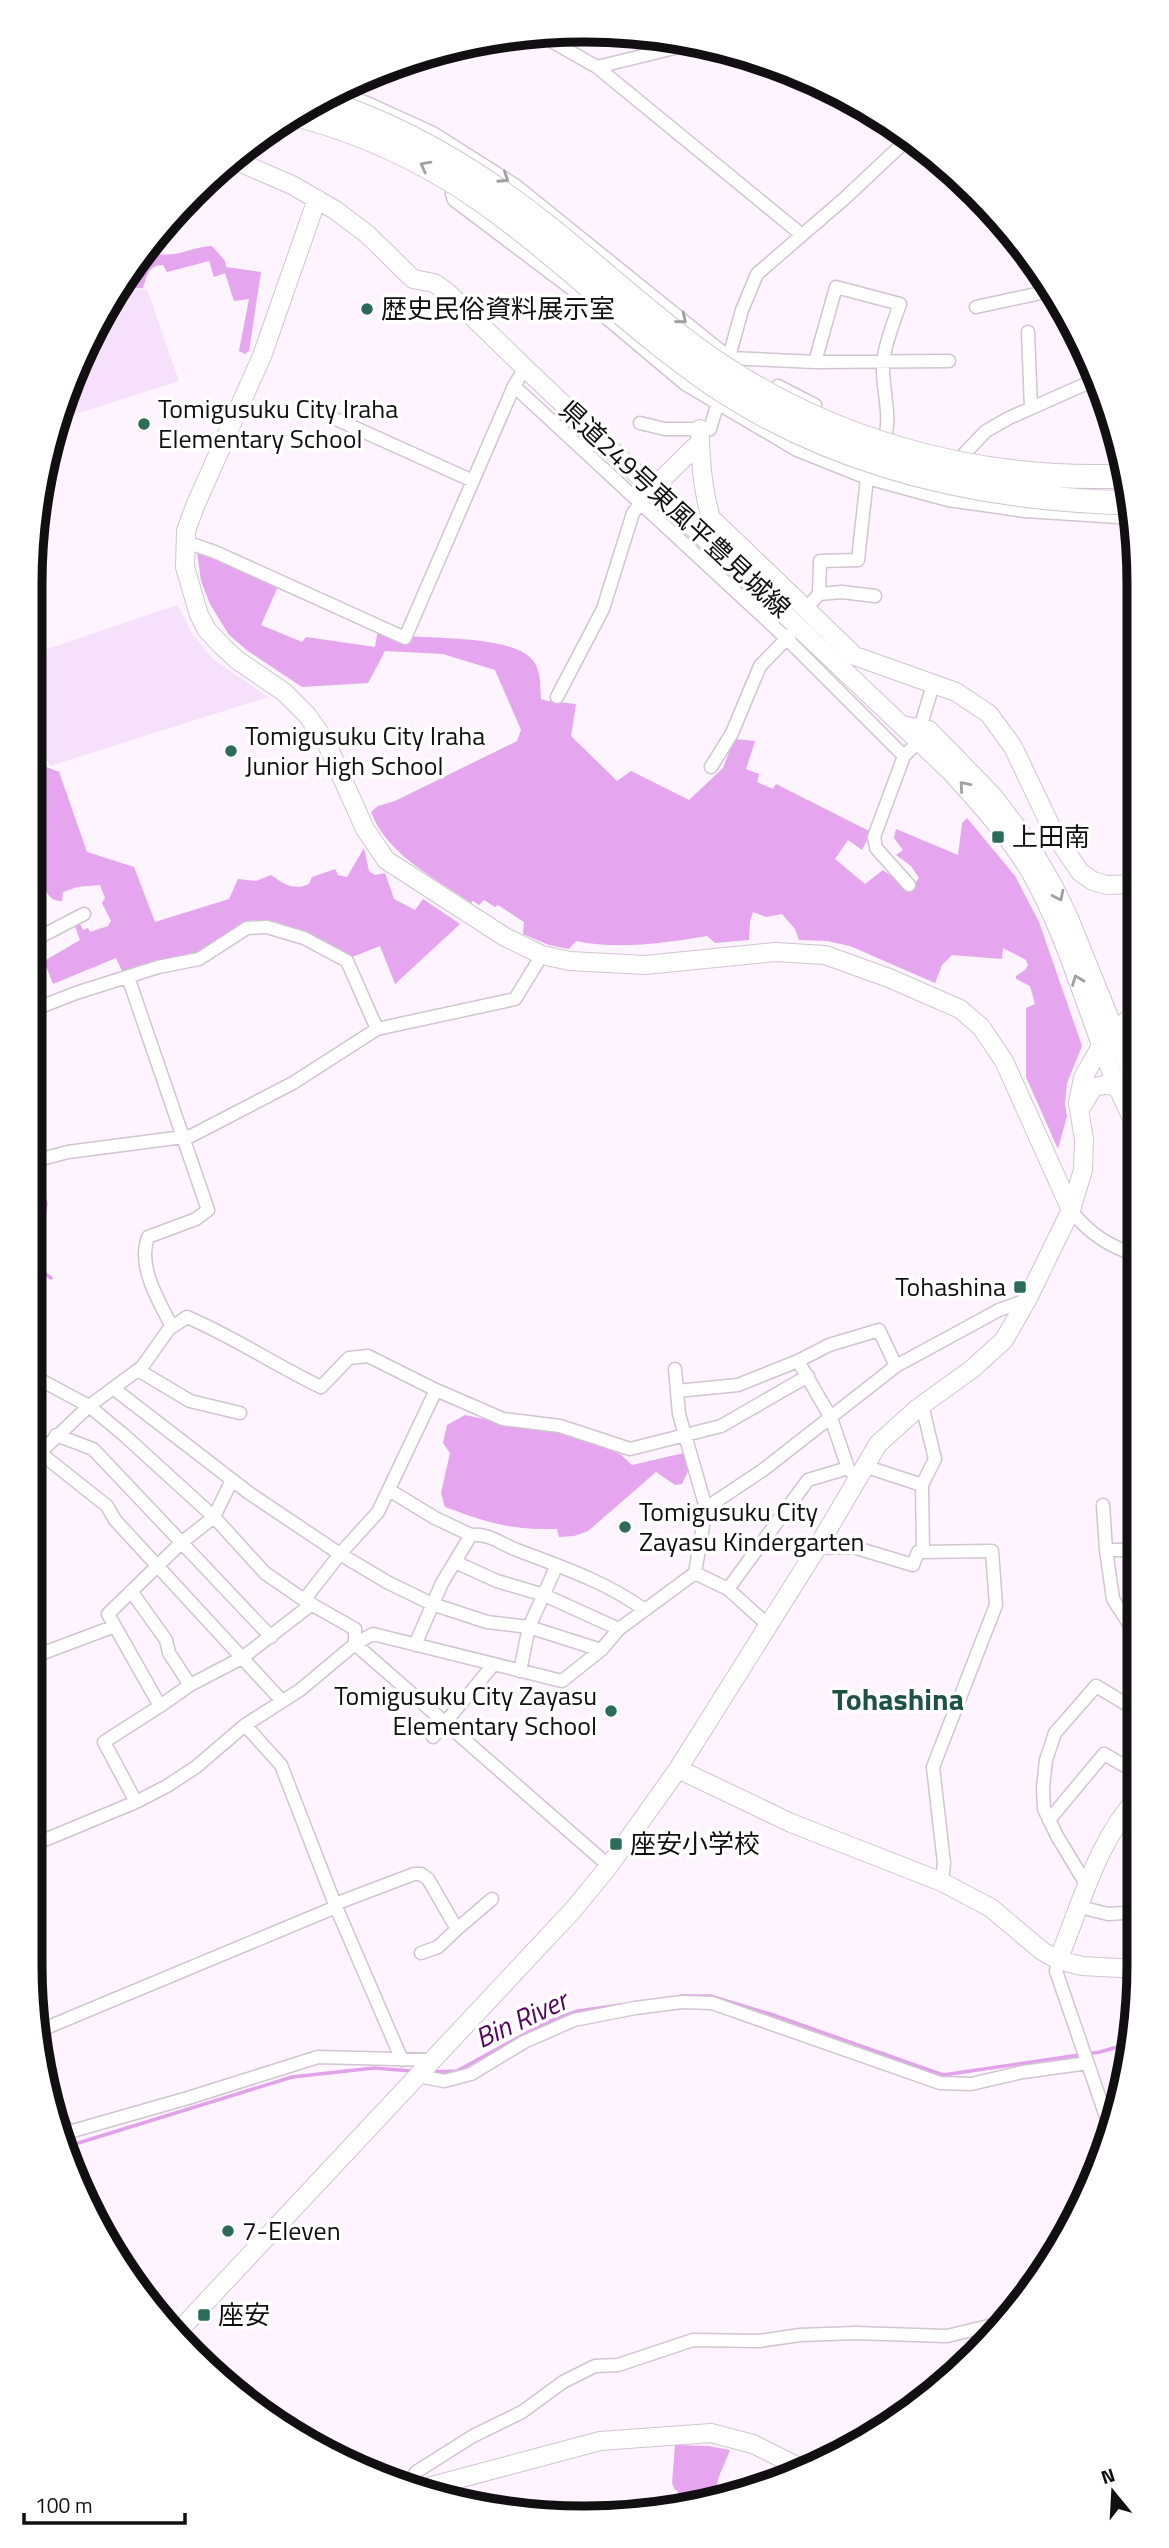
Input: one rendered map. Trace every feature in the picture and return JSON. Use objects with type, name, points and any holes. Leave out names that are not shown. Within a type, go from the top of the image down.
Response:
[{"type":"highway","points":[[332,105],[416,141],[494,187],[695,348],[758,388],[815,419],[887,446],[970,467],[1058,477],[1117,477]]},
{"type":"highway","points":[[307,119],[372,141],[447,178],[481,200],[703,377],[766,416],[807,437],[884,466],[969,487],[1031,496],[1120,502]]},
{"type":"street","points":[[555,43],[597,66],[802,235]]},
{"type":"street","points":[[597,66],[671,49]]},
{"type":"street","points":[[348,97],[433,133],[472,157],[542,206],[729,358],[829,413],[887,436],[964,454],[1074,472],[1115,471]]},
{"type":"street","points":[[557,697],[603,609],[633,513],[700,435],[710,429],[742,310],[757,274],[902,145]]},
{"type":"street","points":[[472,157],[452,194],[454,200],[572,289],[685,384],[797,450],[867,478],[961,502],[1025,511],[1122,517]]},
{"type":"street","points":[[243,164],[317,199],[262,356],[186,531],[185,567],[188,583],[207,630],[237,660],[284,692],[307,715],[326,742],[365,829],[386,860],[505,937],[542,956],[570,961],[645,965],[775,952],[825,955],[889,978],[960,1009],[981,1027],[1004,1061],[1071,1210],[1091,1232],[1113,1247],[1127,1252]]},
{"type":"street","name":"県道249号東風平豊見城線","points":[[317,199],[367,234],[413,279],[434,283],[447,292],[653,488],[802,617],[902,725],[920,734],[993,820],[1031,873],[1055,924],[1102,1044],[1127,1085]]},
{"type":"street","points":[[711,767],[732,733],[760,666],[820,594],[820,561],[858,560],[867,478],[887,436],[883,361],[900,304],[836,287],[815,362]]},
{"type":"street","points":[[976,306],[1042,293]]},
{"type":"street","points":[[1028,332],[1031,408]]},
{"type":"street","points":[[729,358],[815,362],[949,361]]},
{"type":"street","points":[[186,542],[215,552],[405,638],[514,386],[525,368]]},
{"type":"street","points":[[964,454],[986,431],[1088,384]]},
{"type":"street","points":[[514,386],[786,638],[904,757]]},
{"type":"street","points":[[338,420],[473,481]]},
{"type":"street","points":[[640,423],[700,435]]},
{"type":"street","points":[[700,435],[704,495],[711,518],[802,617],[855,656],[956,692],[989,714],[1013,747],[1055,835],[1080,872],[1093,881],[1108,885],[1127,884]]},
{"type":"street","points":[[820,594],[842,592],[875,596]]},
{"type":"street","points":[[909,885],[876,848],[874,836],[904,757],[920,734],[933,685]]},
{"type":"street","name":"県道249号東風平豊見城線","points":[[920,734],[929,730],[970,771],[1013,820],[1028,842],[1069,918],[1115,1031],[1127,1083]]},
{"type":"street","points":[[42,936],[84,914]]},
{"type":"street","points":[[42,1007],[158,967],[199,960],[247,928],[267,927],[304,938],[348,961],[377,1029]]},
{"type":"street","points":[[42,1159],[68,1152],[191,1136],[293,1083],[377,1029],[515,999],[542,956]]},
{"type":"street","points":[[128,976],[208,1210],[196,1219],[148,1237],[143,1249],[157,1297],[172,1327]]},
{"type":"street","points":[[182,2326],[573,1910],[609,1866],[678,1769],[817,1548],[856,1471],[878,1444],[922,1405],[972,1369],[1004,1340],[1027,1300],[1071,1210],[1085,1155],[1079,1112],[1083,1078],[1102,1044],[1127,1020]]},
{"type":"street","points":[[1079,1112],[1094,1087],[1109,1084],[1127,1087]]},
{"type":"street","points":[[706,1508],[763,1470],[896,1366],[999,1310],[1027,1300]]},
{"type":"street","points":[[42,1449],[89,1406],[138,1370],[172,1327],[187,1317],[223,1332],[284,1369],[321,1387],[349,1358],[368,1356],[503,1419],[560,1426],[630,1450],[721,1426],[808,1376]]},
{"type":"street","points":[[677,1391],[738,1385],[798,1362],[829,1345],[879,1330],[896,1366]]},
{"type":"street","points":[[798,1362],[831,1418],[856,1471]]},
{"type":"street","points":[[42,1841],[136,1802],[167,1786],[196,1767],[245,1725],[300,1690],[355,1644],[373,1634],[562,1681],[601,1650],[619,1629],[695,1573],[706,1508],[685,1435],[675,1369]]},
{"type":"street","points":[[138,1370],[190,1401],[240,1413]]},
{"type":"street","points":[[42,1382],[89,1406],[214,1517],[265,1573],[355,1629],[355,1644],[609,1866]]},
{"type":"street","points":[[113,1388],[232,1480],[340,1554],[387,1582],[432,1604],[487,1622],[529,1628],[601,1650]]},
{"type":"street","points":[[136,1802],[104,1742],[190,1685],[242,1658],[271,1637],[308,1602],[340,1554],[378,1512],[436,1390]]},
{"type":"street","points":[[922,1405],[935,1459],[922,1485],[923,1552]]},
{"type":"street","points":[[56,1434],[93,1449],[271,1637]]},
{"type":"street","points":[[42,1462],[107,1506],[115,1520],[282,1701]]},
{"type":"street","points":[[728,1589],[808,1480],[856,1471],[922,1485]]},
{"type":"street","points":[[160,1706],[108,1614],[181,1543],[214,1517],[232,1480]]},
{"type":"street","points":[[389,1490],[435,1518],[471,1535],[479,1534],[497,1539],[514,1549],[588,1576],[645,1610]]},
{"type":"street","points":[[1102,1504],[1113,1599],[1127,1620]]},
{"type":"street","points":[[415,1645],[432,1604],[471,1535]]},
{"type":"street","points":[[817,1548],[853,1547],[913,1565],[918,1552],[992,1551],[996,1605],[933,1767],[944,1863],[942,1882]]},
{"type":"street","points":[[1106,1550],[1127,1550]]},
{"type":"street","points":[[455,1562],[497,1581],[544,1595],[619,1629]]},
{"type":"street","points":[[520,1671],[529,1628],[557,1565]]},
{"type":"street","points":[[695,1573],[728,1589],[769,1626]]},
{"type":"street","points":[[131,1591],[166,1640],[169,1653],[190,1685]]},
{"type":"street","points":[[42,1653],[115,1626]]},
{"type":"street","points":[[433,1737],[494,1664]]},
{"type":"street","points":[[1086,1884],[1044,1809],[1046,1760],[1055,1733],[1096,1686],[1127,1704]]},
{"type":"street","points":[[245,1725],[281,1765],[335,1905],[402,2060]]},
{"type":"street","points":[[1049,1820],[1104,1754],[1127,1767]]},
{"type":"street","points":[[678,1769],[791,1823],[942,1882],[992,1908],[1042,1951],[1058,1960],[1082,1966],[1127,1968]]},
{"type":"street","points":[[1105,2115],[1056,1971],[1086,1884],[1111,1831],[1127,1811]]},
{"type":"street","points":[[46,2028],[414,1874],[421,1874],[428,1879],[457,1930]]},
{"type":"street","points":[[421,1954],[438,1947],[492,1899]]},
{"type":"street","points":[[1080,1907],[1108,1914],[1127,1913]]},
{"type":"street","points":[[69,2132],[318,2057],[402,2060],[425,2069],[444,2081],[471,2074],[524,2042],[574,2020],[682,2002],[712,2003],[940,2083],[971,2084],[1023,2072],[1087,2062]]},
{"type":"street","points":[[413,2478],[416,2472],[473,2436],[522,2412],[563,2382],[595,2366],[618,2365],[693,2340],[759,2341],[800,2335],[855,2333],[947,2336],[987,2326]]},
{"type":"street","points":[[435,2485],[600,2441],[711,2433],[753,2444],[794,2464]]},
{"type":"shaded area","points":[[212,246],[225,261],[226,267],[261,272],[249,351],[245,354],[239,351],[249,299],[234,301],[225,273],[214,277],[209,261],[167,272],[163,265],[158,265],[149,272],[143,288],[130,289],[148,262],[158,254],[173,254]]},
{"type":"shaded area","points":[[147,289],[179,381],[69,416],[98,345],[129,290]]},
{"type":"shaded area","points":[[197,551],[279,584],[261,625],[302,642],[306,637],[375,647],[378,629],[410,636],[495,643],[525,654],[538,670],[541,699],[576,704],[571,736],[617,781],[631,771],[689,800],[723,768],[734,739],[755,741],[746,769],[759,774],[757,782],[773,789],[776,784],[871,832],[862,850],[848,840],[835,859],[865,884],[883,870],[910,890],[919,878],[911,866],[896,855],[903,850],[894,838],[896,829],[958,855],[962,823],[967,818],[1015,876],[1039,922],[1082,1046],[1067,1083],[1067,1116],[1058,1149],[1026,1077],[1026,1008],[1035,1004],[1030,986],[1016,979],[1016,976],[1025,970],[1028,965],[1026,960],[1003,948],[1002,959],[952,955],[942,965],[935,983],[850,946],[827,941],[799,940],[795,929],[782,914],[766,917],[753,912],[749,940],[715,943],[707,936],[625,945],[576,941],[569,949],[549,945],[523,934],[524,922],[498,905],[495,907],[484,900],[479,905],[473,901],[471,903],[400,853],[378,827],[371,812],[378,806],[395,801],[517,741],[521,730],[495,670],[443,654],[385,651],[368,683],[302,687],[229,635],[210,604],[201,581]]},
{"type":"shaded area","points":[[177,605],[193,635],[213,659],[268,697],[50,766],[42,751],[42,651]]},
{"type":"shaded area","points":[[42,762],[44,766],[59,772],[87,852],[134,867],[155,922],[229,899],[238,879],[256,881],[271,875],[284,884],[298,887],[309,884],[312,877],[335,869],[338,875],[347,877],[364,848],[369,871],[375,875],[385,873],[394,899],[415,910],[423,899],[460,924],[395,984],[380,946],[352,957],[308,933],[277,922],[251,920],[198,954],[123,973],[116,958],[53,984],[44,961],[80,940],[75,926],[80,924],[83,930],[88,928],[90,932],[108,926],[111,921],[102,903],[105,898],[100,885],[77,887],[63,892],[62,901],[50,897],[43,879]]},
{"type":"shaded area","points":[[465,1415],[531,1429],[560,1430],[620,1454],[632,1465],[684,1453],[689,1469],[682,1484],[675,1485],[656,1472],[588,1531],[574,1536],[559,1537],[557,1529],[500,1524],[445,1507],[441,1493],[450,1453],[443,1443],[447,1425]]},
{"type":"shaded area","points":[[675,2445],[730,2450],[716,2490],[678,2498],[678,2491],[672,2483]]},
{"type":"waterway","points":[[42,1191],[46,1203],[42,1230]]},
{"type":"waterway","points":[[42,1271],[51,1278]]},
{"type":"waterway","name":"Bin River","points":[[681,1996],[710,1996],[773,2015],[943,2075],[1100,2052],[1120,2046]]},
{"type":"waterway","name":"Bin River","points":[[430,2072],[457,2071],[545,2023],[578,2011],[621,2005]]},
{"type":"waterway","name":"Bin River","points":[[73,2144],[292,2077],[374,2068],[412,2071]]},
{"type":"place","name":"歴史民俗資料展示室","points":[[367,309]]},
{"type":"place","name":"Tomigusuku City Iraha Elementary School","points":[[144,424]]},
{"type":"place","name":"Tomigusuku City Iraha Junior High School","points":[[231,751]]},
{"type":"place","name":"上田南","points":[[998,837]]},
{"type":"place","name":"Tohashina","points":[[1020,1287]]},
{"type":"place","name":"Tomigusuku City Zayasu Kindergarten","points":[[625,1527]]},
{"type":"place","name":"Tomigusuku City Zayasu Elementary School","points":[[611,1711]]},
{"type":"place","name":"座安小学校","points":[[616,1844]]},
{"type":"place","name":"7-Eleven","points":[[228,2231]]},
{"type":"place","name":"座安","points":[[204,2315]]},
{"type":"district","name":"Tohashina","points":[[898,1700]]}]
